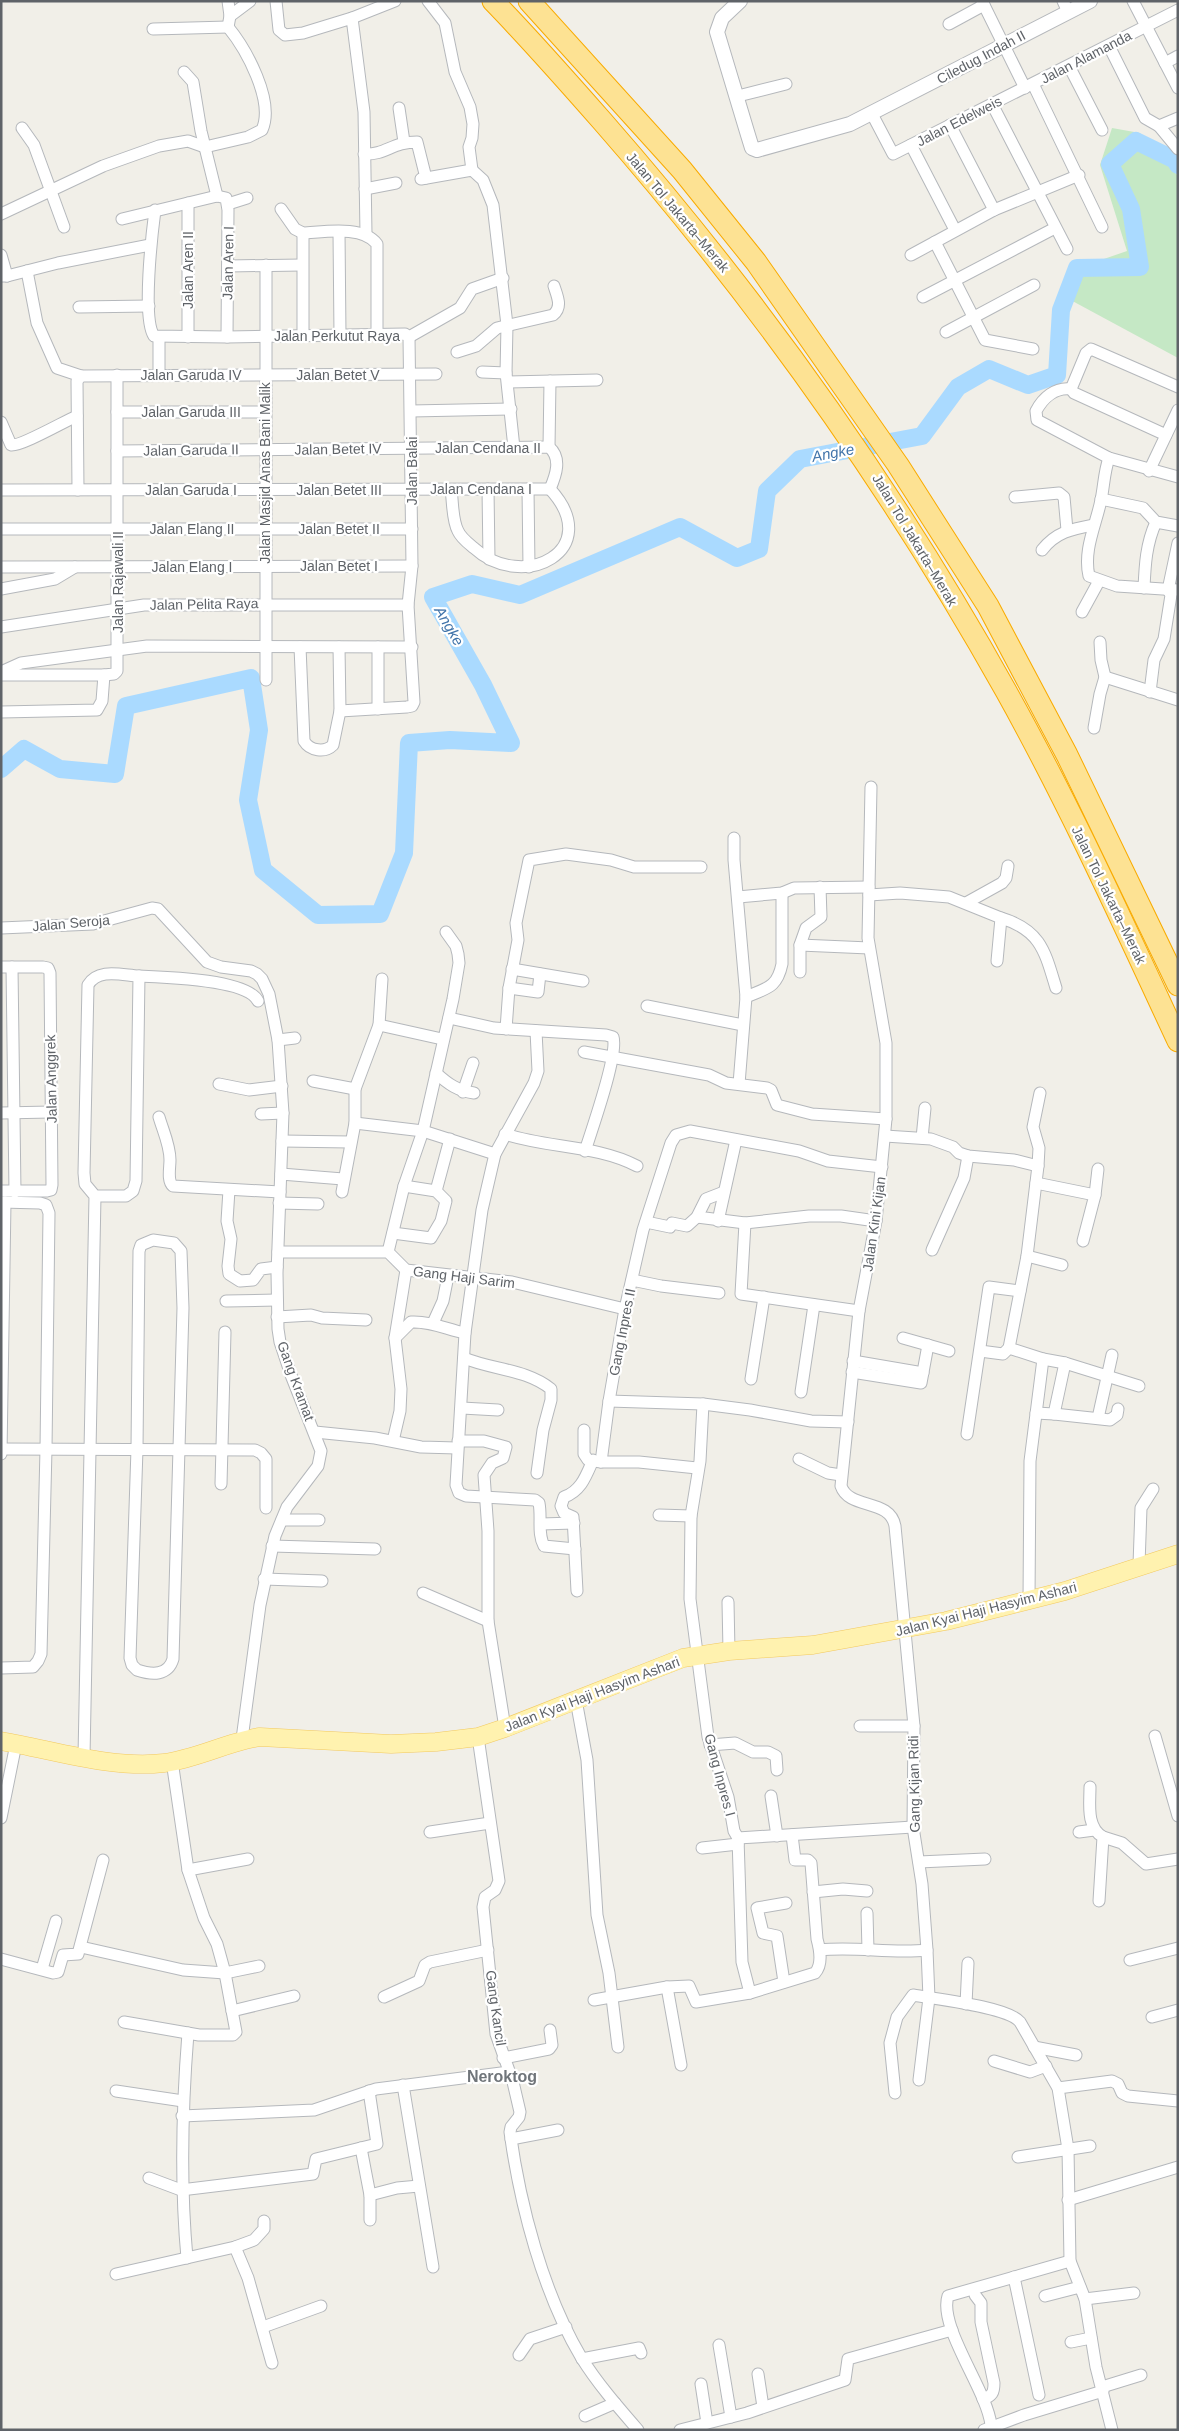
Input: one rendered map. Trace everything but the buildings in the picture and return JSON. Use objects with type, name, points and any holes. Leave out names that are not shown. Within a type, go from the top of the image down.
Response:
[{"type":"highway","name":"Jalan Tol Jakarta–Merak","points":[[493,1],[522,31],[657,184],[734,279],[882,485],[1006,691],[1106,887],[1178,1040]]},
{"type":"highway","name":"Jalan Tol Jakarta–Merak","points":[[530,1],[682,170],[756,262],[898,465],[988,606],[1067,755],[1178,985]]},
{"type":"main road","name":"Jalan Kyai Haji Hasyim Ashari","points":[[9,1743],[84,1757],[131,1763],[172,1761],[242,1739],[278,1736],[391,1744],[436,1742],[478,1737],[696,1655],[813,1645],[904,1629],[1029,1601],[1178,1554]]},
{"type":"street","points":[[1,214],[103,166],[159,146],[188,141],[205,147],[248,137],[262,130],[266,115],[255,73],[249,57],[229,22],[228,1]]},
{"type":"street","points":[[153,29],[229,22],[250,1]]},
{"type":"street","points":[[276,1],[279,30],[284,35],[303,33],[352,18],[395,1]]},
{"type":"street","points":[[428,1],[445,23],[455,72],[470,107],[473,124],[469,147],[472,170],[484,180],[493,205],[503,278],[507,325],[507,378],[514,448]]},
{"type":"street","points":[[740,1],[722,18],[718,32],[738,96],[786,84]]},
{"type":"street","name":"Ciledug Indah II","points":[[738,96],[752,148],[757,150],[828,132],[872,114],[1003,45],[1066,7],[1090,1]]},
{"type":"street","points":[[1133,1],[1178,88]]},
{"type":"street","points":[[949,24],[983,3],[1003,45],[1029,86],[1079,175],[1102,227]]},
{"type":"street","name":"Jalan Alamanda","points":[[1029,86],[1178,10]]},
{"type":"street","points":[[352,18],[364,112],[366,234]]},
{"type":"street","points":[[1109,46],[1145,118],[1159,126],[1178,149]]},
{"type":"street","points":[[1165,63],[1178,56]]},
{"type":"street","points":[[1069,66],[1102,130]]},
{"type":"street","points":[[184,72],[193,82],[205,147],[217,196]]},
{"type":"street","name":"Jalan Edelweis","points":[[872,114],[893,154],[1029,86]]},
{"type":"street","points":[[992,104],[1067,249]]},
{"type":"street","points":[[399,108],[404,142]]},
{"type":"street","points":[[1159,126],[1178,118]]},
{"type":"street","points":[[950,125],[994,210]]},
{"type":"street","points":[[22,128],[34,146],[64,227]]},
{"type":"street","points":[[364,154],[378,154],[390,146],[404,142],[417,142],[424,178],[472,170]]},
{"type":"street","points":[[912,145],[955,230]]},
{"type":"street","points":[[911,254],[994,210],[1036,191],[1079,175]]},
{"type":"street","points":[[366,188],[396,183]]},
{"type":"street","points":[[122,218],[217,196],[226,198],[228,204],[247,198]]},
{"type":"street","name":"Jalan Aren II","points":[[188,203],[188,337]]},
{"type":"street","name":"Jalan Aren I","points":[[227,337],[228,204]]},
{"type":"street","points":[[281,209],[295,228],[302,233],[339,232],[366,234],[377,244],[377,334]]},
{"type":"street","points":[[155,210],[150,245],[149,306],[152,332],[159,337],[159,375]]},
{"type":"street","points":[[923,297],[1055,228]]},
{"type":"street","points":[[339,232],[340,334]]},
{"type":"street","points":[[302,233],[303,335]]},
{"type":"street","points":[[935,242],[972,318],[986,341],[1033,349]]},
{"type":"street","points":[[1,255],[4,276],[150,245]]},
{"type":"street","name":"Jalan Masjid Anas Bani Malik","points":[[266,265],[266,680]]},
{"type":"street","points":[[228,266],[302,265]]},
{"type":"street","points":[[27,271],[37,323],[57,368],[81,376],[77,381],[78,490]]},
{"type":"street","points":[[409,337],[460,308],[472,289],[503,278]]},
{"type":"street","points":[[946,332],[1034,285]]},
{"type":"street","points":[[457,352],[476,346],[491,330],[553,315],[559,308],[554,286]]},
{"type":"street","points":[[79,307],[149,306]]},
{"type":"street","name":"Jalan Perkutut Raya","points":[[159,337],[340,334],[405,334],[409,337]]},
{"type":"street","name":"Jalan Balai","points":[[378,708],[412,706],[414,702],[408,605],[412,566],[412,411],[409,337]]},
{"type":"street","points":[[1071,390],[1086,353],[1090,349],[1178,387]]},
{"type":"street","points":[[482,372],[507,378],[597,380]]},
{"type":"street","name":"Jalan Betet V","points":[[265,375],[436,374]]},
{"type":"street","name":"Jalan Rajawali II","points":[[104,675],[116,673],[118,648],[117,375]]},
{"type":"street","name":"Jalan Garuda IV","points":[[81,376],[265,375]]},
{"type":"street","points":[[549,447],[550,380]]},
{"type":"street","points":[[1166,434],[1071,390],[1061,389],[1044,398],[1036,411],[1038,420],[1109,458],[1178,477]]},
{"type":"street","points":[[412,411],[511,409]]},
{"type":"street","points":[[1149,470],[1178,410]]},
{"type":"street","name":"Jalan Garuda III","points":[[117,412],[265,412]]},
{"type":"street","points":[[1,422],[11,445],[17,446],[77,416]]},
{"type":"street","name":"Jalan Cendana II","points":[[411,448],[549,447],[554,452],[557,467],[550,489]]},
{"type":"street","name":"Jalan Betet IV","points":[[266,450],[411,448]]},
{"type":"street","name":"Jalan Garuda II","points":[[117,451],[266,450]]},
{"type":"street","points":[[1109,458],[1104,470],[1101,499],[1089,546],[1088,572],[1092,578],[1117,586],[1173,590]]},
{"type":"street","points":[[528,489],[529,567]]},
{"type":"street","points":[[451,490],[458,531],[489,559],[501,565],[529,567],[551,561],[566,543],[568,528],[567,512],[550,489]]},
{"type":"street","name":"Jalan Cendana I","points":[[412,490],[550,489]]},
{"type":"street","name":"Jalan Garuda I","points":[[1,490],[265,490]]},
{"type":"street","name":"Jalan Betet III","points":[[265,490],[412,490]]},
{"type":"street","points":[[488,490],[489,559]]},
{"type":"street","points":[[1015,497],[1059,493],[1064,497],[1067,530]]},
{"type":"street","points":[[1101,499],[1143,508],[1156,522],[1178,526]]},
{"type":"street","points":[[1144,588],[1147,550],[1156,522]]},
{"type":"street","points":[[1042,550],[1049,541],[1067,530],[1094,525]]},
{"type":"street","name":"Jalan Elang II","points":[[1,529],[266,529]]},
{"type":"street","name":"Jalan Betet II","points":[[266,529],[412,529]]},
{"type":"street","points":[[1150,692],[1154,660],[1164,639],[1169,613],[1178,543]]},
{"type":"street","name":"Jalan Betet I","points":[[266,566],[412,566]]},
{"type":"street","name":"Jalan Elang I","points":[[1,567],[266,566]]},
{"type":"street","points":[[40,567],[42,582]]},
{"type":"street","points":[[1,589],[55,579],[74,567]]},
{"type":"street","points":[[1082,612],[1099,581]]},
{"type":"street","name":"Jalan Pelita Raya","points":[[1,627],[144,605],[408,605]]},
{"type":"street","points":[[1094,728],[1105,677],[1100,642]]},
{"type":"street","points":[[1,674],[21,663],[118,648],[147,646],[412,646]]},
{"type":"street","points":[[300,647],[302,736],[307,746],[313,749],[325,750],[333,745],[340,711],[339,647]]},
{"type":"street","points":[[340,711],[378,708],[378,647]]},
{"type":"street","points":[[1,674],[104,675],[102,701],[97,710],[1,712]]},
{"type":"street","points":[[1105,677],[1178,700]]},
{"type":"street","name":"Jalan Kini Kijan","points":[[871,787],[869,948],[886,1043],[886,1119],[876,1221],[859,1311],[841,1486],[846,1496],[886,1510],[894,1520],[904,1629]]},
{"type":"street","points":[[734,838],[734,860],[746,997],[739,1084]]},
{"type":"street","points":[[506,1029],[509,988],[518,940],[516,923],[527,863],[533,857],[566,854],[611,860],[634,867],[701,867]]},
{"type":"street","points":[[966,902],[1002,883],[1008,866]]},
{"type":"street","points":[[800,972],[800,945],[808,926],[820,919],[820,887]]},
{"type":"street","points":[[738,896],[782,894],[794,888],[820,887],[919,894],[948,897],[966,902],[1026,928],[1038,940],[1046,955],[1056,988]]},
{"type":"street","points":[[746,997],[773,986],[780,973],[782,964],[782,894]]},
{"type":"street","name":"Jalan Seroja","points":[[1,928],[94,924],[152,908],[158,909],[207,962],[221,967],[251,971],[262,979]]},
{"type":"street","points":[[997,961],[1001,918]]},
{"type":"street","points":[[278,1252],[388,1252],[404,1186],[423,1131],[442,1039],[449,1018],[459,963],[456,946],[446,932]]},
{"type":"street","points":[[800,945],[869,948]]},
{"type":"street","points":[[3,1199],[14,1192],[14,1112],[7,967]]},
{"type":"street","name":"Jalan Anggrek","points":[[7,967],[48,968],[50,973],[51,1190],[14,1192]]},
{"type":"street","points":[[512,969],[583,981]]},
{"type":"street","points":[[84,1757],[95,1196],[85,1184],[84,1173],[88,985],[93,977],[101,974],[202,981],[250,991],[258,1001]]},
{"type":"street","points":[[509,988],[538,992],[540,974]]},
{"type":"street","points":[[95,1196],[126,1196],[133,1191],[136,1181],[139,976]]},
{"type":"street","name":"Gang Kramat","points":[[242,1739],[264,1579],[272,1546],[288,1507],[318,1466],[321,1450],[280,1342],[276,1300],[283,1113],[282,1086],[278,1040],[269,994],[262,979]]},
{"type":"street","points":[[342,1192],[355,1123],[356,1089],[379,1025],[382,979]]},
{"type":"street","points":[[647,1006],[743,1025]]},
{"type":"street","points":[[449,1018],[506,1029],[609,1036],[614,1042],[612,1056],[599,1111],[585,1151]]},
{"type":"street","points":[[379,1025],[442,1039]]},
{"type":"street","points":[[536,1031],[538,1071],[534,1083],[495,1154],[482,1210],[471,1278],[465,1333],[456,1485],[459,1493],[466,1496],[535,1500],[539,1503],[539,1537],[544,1546],[575,1549]]},
{"type":"street","points":[[278,1040],[295,1038]]},
{"type":"street","points":[[584,1052],[612,1056],[689,1073],[709,1075],[726,1083],[766,1088],[770,1090],[777,1105],[812,1114],[886,1119]]},
{"type":"street","points":[[436,1073],[451,1086],[469,1092],[472,1063]]},
{"type":"street","points":[[313,1081],[356,1089]]},
{"type":"street","points":[[219,1084],[249,1090],[282,1086]]},
{"type":"street","points":[[980,1351],[1003,1354],[1009,1348],[1027,1256],[1036,1183],[1038,1142],[1033,1126],[1040,1093]]},
{"type":"street","points":[[922,1138],[925,1108]]},
{"type":"street","points":[[1,1112],[51,1112]]},
{"type":"street","points":[[261,1114],[283,1113]]},
{"type":"street","points":[[159,1117],[170,1156],[170,1184],[174,1186],[195,1186],[280,1197],[318,1204]]},
{"type":"street","points":[[355,1123],[423,1131],[495,1154]]},
{"type":"street","name":"Gang Inpres II","points":[[574,1523],[573,1517],[564,1513],[561,1506],[564,1497],[574,1494],[597,1461],[625,1308],[646,1222],[671,1143],[676,1135],[690,1130],[799,1151],[828,1161],[882,1167]]},
{"type":"street","points":[[505,1134],[525,1141],[626,1160],[637,1166]]},
{"type":"street","points":[[885,1136],[922,1138],[953,1147],[959,1153],[968,1156],[1014,1160],[1038,1166]]},
{"type":"street","points":[[436,1191],[450,1139]]},
{"type":"street","points":[[718,1221],[736,1140]]},
{"type":"street","points":[[282,1141],[350,1142]]},
{"type":"street","points":[[932,1250],[964,1178],[968,1156]]},
{"type":"street","points":[[1083,1241],[1095,1195],[1098,1169]]},
{"type":"street","points":[[281,1174],[343,1179]]},
{"type":"street","points":[[1036,1183],[1095,1195]]},
{"type":"street","points":[[393,1233],[428,1239],[433,1237],[445,1209],[446,1202],[436,1191],[404,1186]]},
{"type":"street","points":[[228,1190],[229,1274],[240,1280],[253,1280],[261,1269],[277,1267]]},
{"type":"street","points":[[646,1222],[670,1227],[672,1223],[676,1222],[687,1226],[697,1217],[706,1199],[724,1192]]},
{"type":"street","points":[[1,1456],[3,1199]]},
{"type":"street","points":[[1,1668],[33,1666],[38,1661],[40,1654],[46,1449],[49,1213],[46,1205],[40,1202],[3,1199]]},
{"type":"street","points":[[697,1217],[745,1223],[809,1216],[842,1216],[876,1221]]},
{"type":"street","points":[[745,1223],[741,1294],[859,1311]]},
{"type":"street","points":[[153,1240],[174,1243],[181,1251],[183,1308],[173,1659],[171,1666],[166,1671],[159,1673],[137,1670],[132,1665],[130,1658],[137,1449],[140,1251],[141,1245],[153,1240]]},
{"type":"street","name":"Gang Haji Sarim","points":[[388,1252],[406,1270],[512,1282],[625,1308]]},
{"type":"street","points":[[1027,1256],[1062,1266]]},
{"type":"street","points":[[393,1441],[400,1411],[401,1388],[396,1338],[406,1270]]},
{"type":"street","points":[[433,1323],[443,1301],[448,1276]]},
{"type":"street","points":[[632,1280],[661,1286],[719,1293]]},
{"type":"street","points":[[967,1434],[989,1287],[1020,1291]]},
{"type":"street","points":[[751,1380],[764,1297]]},
{"type":"street","points":[[226,1301],[276,1300]]},
{"type":"street","points":[[801,1392],[814,1304]]},
{"type":"street","points":[[277,1317],[311,1315],[322,1318],[366,1320]]},
{"type":"street","points":[[396,1338],[411,1322],[433,1323],[447,1330],[465,1333]]},
{"type":"street","points":[[220,1484],[225,1332]]},
{"type":"street","points":[[903,1338],[949,1351]]},
{"type":"street","points":[[853,1366],[919,1383],[922,1382],[928,1345]]},
{"type":"street","points":[[1009,1348],[1139,1386]]},
{"type":"street","points":[[1098,1418],[1112,1355]]},
{"type":"street","points":[[464,1358],[489,1366],[520,1372],[551,1389],[551,1400],[537,1473]]},
{"type":"street","points":[[1029,1601],[1030,1461],[1043,1359]]},
{"type":"street","points":[[1054,1414],[1065,1363]]},
{"type":"street","points":[[608,1401],[703,1404],[811,1421],[848,1422]]},
{"type":"street","points":[[696,1655],[690,1598],[691,1516],[697,1468],[700,1461],[703,1404]]},
{"type":"street","points":[[462,1408],[498,1410]]},
{"type":"street","points":[[1036,1413],[1110,1420],[1117,1416],[1118,1409]]},
{"type":"street","points":[[584,1430],[584,1454],[588,1460],[639,1462],[697,1468]]},
{"type":"street","points":[[315,1432],[393,1441],[421,1447],[458,1445],[484,1441],[506,1447],[503,1458],[492,1463],[484,1476],[488,1531],[488,1620],[505,1728]]},
{"type":"street","points":[[1,1449],[255,1450],[266,1459],[266,1508]]},
{"type":"street","points":[[799,1459],[828,1472],[841,1475]]},
{"type":"street","points":[[1139,1565],[1141,1508],[1153,1489]]},
{"type":"street","points":[[659,1514],[691,1516]]},
{"type":"street","points":[[282,1520],[320,1520]]},
{"type":"street","points":[[540,1524],[574,1523],[577,1591]]},
{"type":"street","points":[[272,1546],[375,1549]]},
{"type":"street","points":[[264,1579],[322,1581]]},
{"type":"street","points":[[423,1593],[488,1620]]},
{"type":"street","points":[[728,1602],[729,1651]]},
{"type":"street","name":"Gang Kijan Ridi","points":[[904,1629],[914,1726],[913,1827],[919,1862],[927,1950],[927,1990],[929,1998],[920,2080]]},
{"type":"street","name":"Gang Inpres I","points":[[696,1655],[710,1745],[727,1791],[734,1831],[738,1841],[742,1962],[750,1993]]},
{"type":"street","points":[[576,1700],[587,1760],[597,1916],[612,1998],[618,2047]]},
{"type":"street","points":[[860,1726],[914,1726]]},
{"type":"street","points":[[1155,1736],[1178,1816]]},
{"type":"street","name":"Gang Kancil","points":[[478,1737],[499,1881],[498,1886],[484,1897],[482,1902],[496,2034],[520,2112],[517,2121],[511,2127],[511,2139]]},
{"type":"street","points":[[1,1818],[9,1743]]},
{"type":"street","points":[[710,1745],[734,1743],[753,1752],[773,1753],[776,1756],[777,1770]]},
{"type":"street","points":[[124,2022],[188,2033],[233,2035],[236,2032],[225,1973],[217,1944],[204,1918],[188,1870],[172,1761]]},
{"type":"street","points":[[1090,1786],[1091,1822],[1099,1833],[1099,1901]]},
{"type":"street","points":[[771,1796],[777,1836]]},
{"type":"street","points":[[430,1832],[490,1823]]},
{"type":"street","points":[[702,1848],[777,1836],[913,1827]]},
{"type":"street","points":[[1079,1832],[1099,1833],[1122,1843],[1146,1864],[1178,1859]]},
{"type":"street","points":[[594,2000],[666,1987],[689,1986],[696,2002],[750,1993],[815,1973],[819,1968],[820,1950],[810,1861],[795,1860],[792,1835]]},
{"type":"street","points":[[188,1870],[248,1858]]},
{"type":"street","points":[[919,1862],[967,1862],[985,1859]]},
{"type":"street","points":[[1,1959],[42,1969],[53,1974],[58,1972],[63,1955],[78,1954],[103,1860]]},
{"type":"street","points":[[813,1892],[843,1889],[867,1891]]},
{"type":"street","points":[[784,1982],[777,1936],[763,1933],[757,1908],[786,1903]]},
{"type":"street","points":[[867,1912],[868,1950]]},
{"type":"street","points":[[42,1969],[56,1921]]},
{"type":"street","points":[[81,1947],[183,1970],[225,1973],[259,1966]]},
{"type":"street","points":[[820,1950],[840,1948],[927,1950]]},
{"type":"street","points":[[1130,1960],[1178,1948]]},
{"type":"street","points":[[384,1997],[419,1981],[425,1965],[430,1962],[488,1950]]},
{"type":"street","points":[[966,2004],[968,1963]]},
{"type":"street","points":[[666,1987],[681,2065]]},
{"type":"street","points":[[895,2093],[890,2043],[897,2017],[913,1995],[966,2004],[1013,2015],[1020,2022],[1058,2088],[1068,2148],[1070,2261],[1085,2299],[1091,2338],[1112,2430]]},
{"type":"street","points":[[232,2011],[294,1996]]},
{"type":"street","points":[[1152,2017],[1178,2010]]},
{"type":"street","points":[[503,2058],[549,2049],[552,2045],[550,2030]]},
{"type":"street","points":[[187,2258],[181,2190],[182,2116],[188,2033]]},
{"type":"street","points":[[1034,2047],[1076,2055]]},
{"type":"street","points":[[994,2061],[1030,2072],[1046,2066]]},
{"type":"street","points":[[182,2116],[314,2110],[369,2091],[509,2072]]},
{"type":"street","points":[[1058,2088],[1112,2081],[1118,2084],[1122,2093],[1128,2096],[1178,2101]]},
{"type":"street","points":[[403,2085],[433,2266]]},
{"type":"street","points":[[116,2091],[183,2100]]},
{"type":"street","points":[[149,2178],[181,2190],[313,2174],[316,2159],[377,2144],[378,2140],[369,2091]]},
{"type":"street","points":[[558,2130],[511,2139],[535,2242],[566,2328],[582,2358],[615,2403],[638,2430]]},
{"type":"street","points":[[1018,2157],[1090,2146]]},
{"type":"street","points":[[361,2148],[370,2195],[370,2220]]},
{"type":"street","points":[[1068,2200],[1178,2167]]},
{"type":"street","points":[[370,2195],[397,2188],[419,2186]]},
{"type":"street","points":[[116,2274],[235,2248],[254,2240],[264,2229],[264,2221]]},
{"type":"street","points":[[235,2248],[248,2278],[272,2363]]},
{"type":"street","points":[[1070,2261],[948,2296],[947,2303],[952,2330],[983,2399],[987,2428],[1141,2375]]},
{"type":"street","points":[[1014,2278],[1039,2395]]},
{"type":"street","points":[[1046,2296],[1080,2287]]},
{"type":"street","points":[[1085,2299],[1134,2293]]},
{"type":"street","points":[[975,2295],[981,2303],[981,2322],[994,2383],[994,2392],[983,2399]]},
{"type":"street","points":[[262,2327],[321,2306]]},
{"type":"street","points":[[519,2355],[530,2339],[566,2328]]},
{"type":"street","points":[[680,2430],[731,2417],[845,2380],[848,2359],[952,2330]]},
{"type":"street","points":[[1071,2342],[1091,2338]]},
{"type":"street","points":[[719,2345],[731,2417]]},
{"type":"street","points":[[582,2358],[639,2348],[641,2353]]},
{"type":"street","points":[[758,2374],[763,2407]]},
{"type":"street","points":[[701,2384],[707,2423]]},
{"type":"street","points":[[585,2416],[615,2403]]},
{"type":"green space","points":[[1112,128],[1140,133],[1178,176],[1178,358],[1065,297],[1072,270],[1127,251],[1100,165]]},
{"type":"waterway","name":"Angke","points":[[1,769],[24,749],[60,769],[115,774],[126,706],[251,678],[259,730],[248,800],[263,870],[318,915],[380,914],[404,853],[409,743],[450,740],[511,743],[483,685],[433,597],[472,584],[520,595],[680,527],[737,558],[759,549],[767,491],[800,459],[922,436],[958,387],[989,369],[1028,385],[1057,375],[1061,310],[1077,268],[1140,267],[1131,209],[1110,164],[1136,141],[1175,160],[1178,165]]},
{"type":"district","name":"Neroktog","points":[[502,2076]]}]
